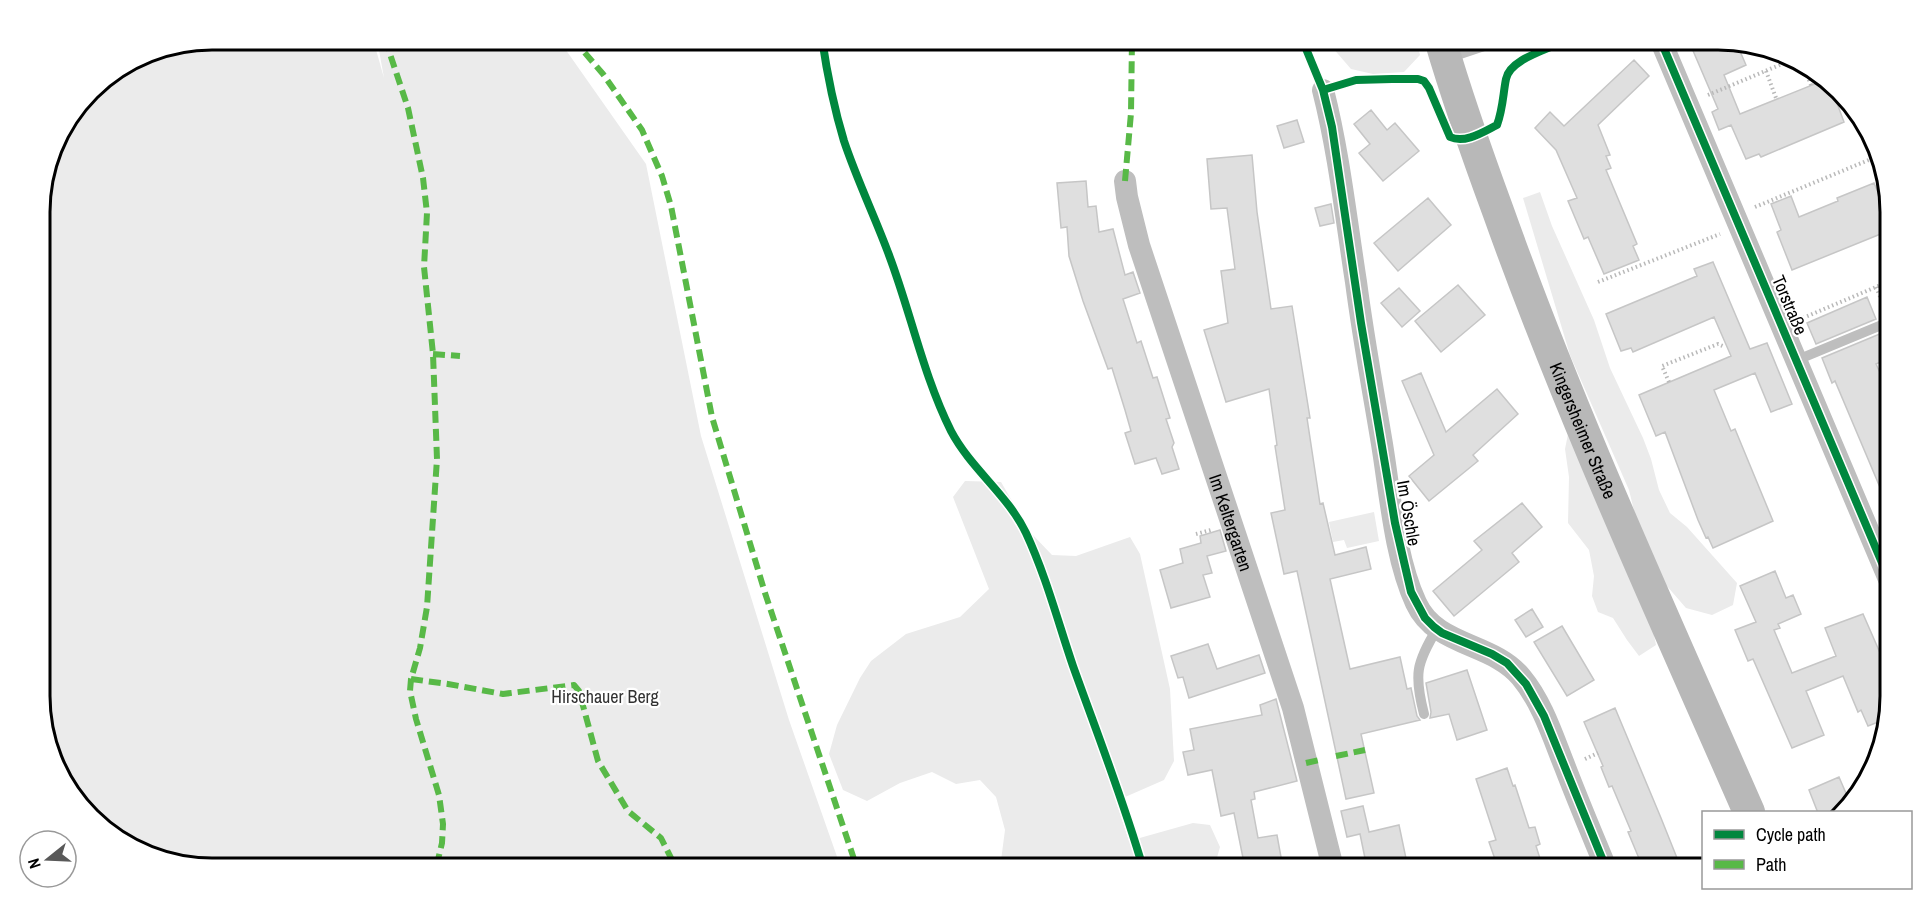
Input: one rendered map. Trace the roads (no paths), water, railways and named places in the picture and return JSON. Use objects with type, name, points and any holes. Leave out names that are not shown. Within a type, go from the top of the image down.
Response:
[{"type":"main road","name":"Kingersheimer Straße","points":[[1443,50],[1471,137],[1525,288],[1632,549],[1748,811]]},
{"type":"street","name":"Torstraße","points":[[1665,50],[1880,559]]},
{"type":"street","name":"Im Öschle","points":[[1323,90],[1336,150],[1361,323],[1407,579],[1425,618],[1437,629],[1507,663],[1526,684],[1544,716],[1602,857]]},
{"type":"street","name":"Im Keltergarten","points":[[1125,181],[1126,197],[1138,245],[1293,708],[1330,857]]},
{"type":"lane","points":[[1797,360],[1880,326]]},
{"type":"lane","points":[[1424,714],[1418,688],[1418,668],[1424,650],[1437,629]]},
{"type":"park label","name":"Hirschauer Berg","points":[[605,696]]}]
